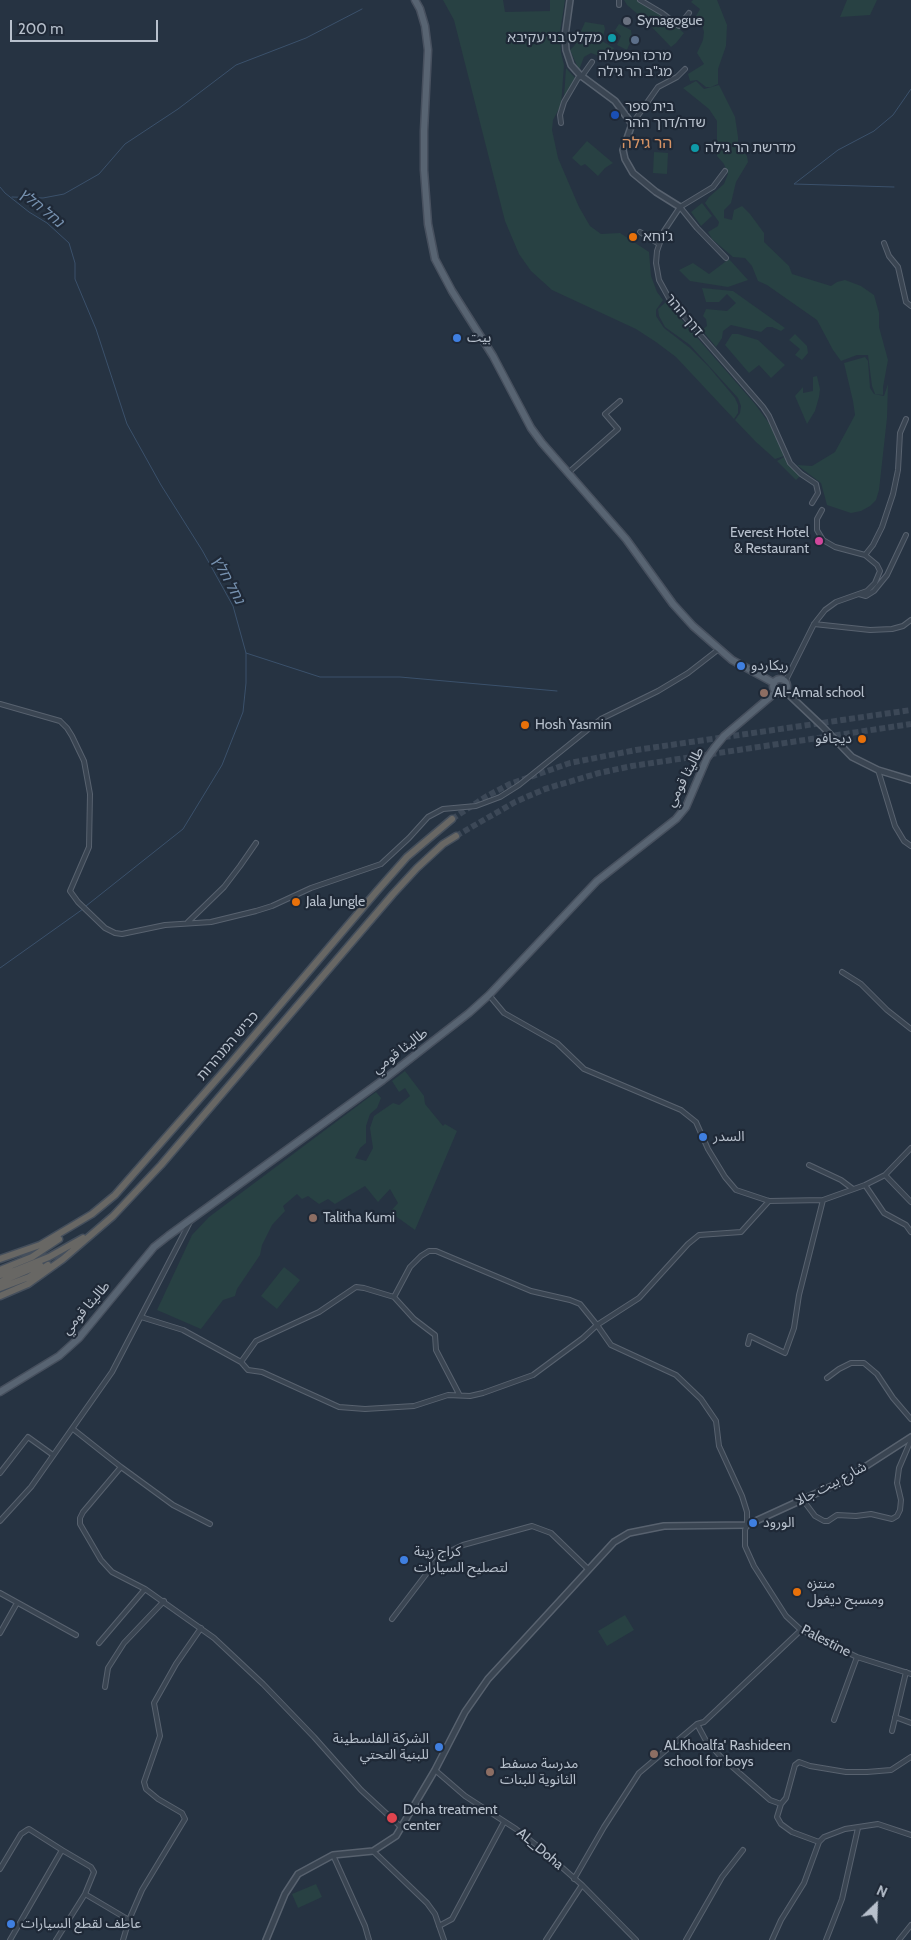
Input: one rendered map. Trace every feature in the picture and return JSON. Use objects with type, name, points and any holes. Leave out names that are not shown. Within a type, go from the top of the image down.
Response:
[{"type":"highway","name":"כביש המנהרות","points":[[0,1259],[40,1245],[92,1214],[115,1195],[407,857],[452,819]]},
{"type":"highway","name":"כביש המנהרות","points":[[90,1234],[113,1216],[161,1164],[393,894],[443,844],[456,836]]},
{"type":"highway","points":[[0,1270],[32,1257],[66,1235],[92,1214]]},
{"type":"highway","points":[[0,1296],[28,1284],[74,1249],[90,1234]]},
{"type":"highway","points":[[0,1275],[14,1272],[49,1257],[90,1234]]},
{"type":"highway","points":[[0,1282],[34,1268],[85,1240]]},
{"type":"highway","points":[[0,1288],[28,1277],[74,1249]]},
{"type":"main road","points":[[415,0],[425,26],[428,50],[424,170],[428,224],[435,259],[452,291],[493,356],[531,428],[626,540],[673,604],[707,640],[732,660],[774,683]]},
{"type":"main road","points":[[779,679],[785,682],[787,685],[785,691],[782,693],[776,692],[773,688],[774,683],[779,679]]},
{"type":"main road","name":"طاليثا قومي","points":[[0,1392],[59,1356],[78,1338],[154,1247],[192,1217],[382,1080],[447,1031],[489,995],[597,881],[610,869],[676,820],[686,807],[707,758],[715,747],[724,736],[776,692]]},
{"type":"street","points":[[570,0],[565,36],[566,50],[571,65],[582,76],[615,101],[632,124]]},
{"type":"street","points":[[640,0],[679,26],[689,13]]},
{"type":"street","points":[[561,124],[560,115],[564,102],[578,78],[582,76],[592,62]]},
{"type":"street","points":[[685,70],[677,77],[658,87],[632,124],[623,150],[628,167],[646,184],[680,207],[726,258]]},
{"type":"street","points":[[680,207],[713,187],[725,171]]},
{"type":"street","name":"דרך ההר","points":[[680,207],[664,231],[659,244],[657,272],[663,289],[766,412],[790,463],[801,474],[816,484],[818,493],[812,503]]},
{"type":"street","points":[[640,232],[659,244]]},
{"type":"street","points":[[884,243],[889,256],[898,267],[906,302],[911,306]]},
{"type":"street","points":[[568,473],[618,429],[605,414],[620,401]]},
{"type":"street","points":[[864,554],[873,545],[882,527],[893,494],[898,470],[900,433],[906,419]]},
{"type":"street","points":[[785,682],[814,624],[824,610],[836,602],[867,591],[875,583],[880,571],[877,565],[864,554],[835,547],[823,540],[818,530],[818,519],[822,510]]},
{"type":"street","points":[[856,594],[866,596],[874,592],[887,574],[906,535]]},
{"type":"street","points":[[814,624],[870,630],[892,629],[904,626],[911,620]]},
{"type":"street","points":[[0,704],[60,721],[67,728],[84,761],[90,794],[90,840],[87,855],[72,883],[70,892],[105,928],[115,933],[133,933],[150,928],[188,922],[211,922],[272,906],[311,888],[385,862],[428,817],[443,809],[476,806],[500,797],[601,719],[626,705],[647,697],[688,673],[719,649]]},
{"type":"street","points":[[785,691],[817,720],[852,758],[878,770],[911,780]]},
{"type":"street","points":[[878,770],[895,826],[904,841],[911,846]]},
{"type":"street","points":[[188,922],[224,887],[256,842]]},
{"type":"street","points":[[842,972],[861,984],[911,1029]]},
{"type":"street","points":[[489,995],[504,1013],[557,1043],[584,1069],[681,1110],[696,1122],[708,1149],[725,1177],[736,1190],[769,1201],[823,1200],[865,1185],[885,1175],[911,1148]]},
{"type":"street","points":[[809,1165],[854,1189]]},
{"type":"street","points":[[885,1175],[911,1202]]},
{"type":"street","points":[[865,1185],[884,1213],[906,1225],[911,1232]]},
{"type":"street","points":[[748,1344],[750,1336],[786,1353],[794,1328],[799,1296],[823,1200]]},
{"type":"street","points":[[141,1317],[183,1330],[241,1362],[248,1370],[262,1372],[339,1408],[365,1409],[414,1406],[448,1395],[470,1396],[484,1393],[533,1375],[583,1338],[597,1324],[639,1298],[688,1244],[700,1235],[741,1232],[769,1201]]},
{"type":"street","points":[[0,1521],[31,1487],[112,1372],[190,1225],[192,1217]]},
{"type":"street","name":"Palestine","points":[[394,1296],[410,1266],[429,1251],[436,1251],[531,1291],[580,1304],[611,1345],[676,1376],[701,1399],[716,1421],[719,1446],[742,1496],[747,1512],[746,1546],[754,1566],[786,1616],[801,1630],[857,1657],[911,1674]]},
{"type":"street","points":[[241,1362],[256,1342],[319,1312],[356,1287],[394,1296],[414,1319],[435,1334],[436,1350],[459,1394]]},
{"type":"street","points":[[827,1378],[851,1362],[864,1364],[877,1374],[893,1398],[911,1419]]},
{"type":"street","points":[[73,1429],[173,1505],[210,1524]]},
{"type":"street","points":[[0,1473],[28,1437],[53,1455]]},
{"type":"street","points":[[803,1500],[815,1516],[824,1521],[828,1521],[837,1514],[856,1516],[871,1514],[892,1519],[897,1516],[901,1500],[897,1483],[899,1468],[911,1438]]},
{"type":"street","name":"شارع بيت جالا","points":[[747,1525],[843,1481],[911,1438]]},
{"type":"street","points":[[121,1467],[80,1518],[80,1524],[101,1560],[112,1572],[164,1601],[214,1638],[263,1684],[361,1790],[402,1828]]},
{"type":"street","points":[[266,1940],[285,1894],[298,1874],[333,1856],[373,1851],[396,1836],[435,1770],[465,1712],[488,1679],[614,1542],[628,1532],[664,1526],[747,1525]]},
{"type":"street","points":[[392,1619],[440,1556],[462,1545],[532,1526],[551,1533],[588,1569]]},
{"type":"street","points":[[99,1643],[145,1589]]},
{"type":"street","points":[[0,1593],[76,1636]]},
{"type":"street","points":[[105,1687],[108,1668],[124,1643],[164,1601]]},
{"type":"street","points":[[0,1633],[17,1602]]},
{"type":"street","points":[[123,1940],[142,1890],[185,1819],[182,1813],[158,1799],[146,1789],[144,1782],[160,1736],[154,1703],[176,1664],[201,1628]]},
{"type":"street","points":[[574,1879],[604,1826],[639,1773],[698,1724],[704,1722],[801,1630]]},
{"type":"street","points":[[834,1720],[857,1657]]},
{"type":"street","points":[[892,1731],[906,1672]]},
{"type":"street","points":[[895,1717],[911,1724]]},
{"type":"street","points":[[698,1724],[705,1739],[720,1756],[770,1800],[781,1804]]},
{"type":"street","points":[[819,1842],[792,1832],[781,1824],[777,1817],[781,1804],[786,1798],[794,1765],[799,1762],[810,1766],[846,1772],[867,1772],[891,1770],[911,1757]]},
{"type":"street","name":"AL_Doha","points":[[435,1770],[465,1796],[516,1829],[582,1885],[636,1940]]},
{"type":"street","points":[[439,1926],[452,1919],[504,1822]]},
{"type":"street","points":[[772,1940],[781,1920],[804,1883],[819,1842],[824,1837],[878,1824],[911,1835]]},
{"type":"street","points":[[826,1940],[842,1899],[858,1828]]},
{"type":"street","points":[[0,1869],[21,1834],[29,1829],[91,1867],[94,1872],[85,1894],[56,1940]]},
{"type":"street","points":[[10,1940],[62,1850]]},
{"type":"street","points":[[686,1940],[722,1877],[743,1850]]},
{"type":"street","points":[[373,1851],[427,1903],[435,1914],[444,1940]]},
{"type":"street","points":[[333,1856],[365,1926],[369,1940]]},
{"type":"street","points":[[546,1940],[582,1885]]},
{"type":"street","points":[[85,1894],[129,1920]]},
{"type":"street","points":[[899,1940],[911,1925]]},
{"type":"green space","points":[[443,0],[503,0],[505,12],[550,11],[550,0],[565,0],[560,32],[561,53],[564,65],[561,105],[553,120],[552,130],[558,158],[579,207],[590,226],[601,234],[620,233],[649,252],[651,276],[657,292],[663,300],[656,310],[656,316],[664,328],[690,348],[709,367],[735,398],[738,405],[738,413],[734,419],[676,357],[636,329],[552,290],[531,271],[519,254],[505,221],[454,20]]},
{"type":"green space","points":[[624,0],[637,0],[666,18],[684,33],[671,47]]},
{"type":"green space","points":[[693,0],[717,0],[727,25],[726,46],[718,69],[718,84],[711,87],[706,87],[697,80],[690,81],[688,74],[704,64],[697,53],[703,40],[704,32],[702,24],[696,16],[700,9],[691,2]]},
{"type":"green space","points":[[847,0],[877,0],[870,15],[840,17]]},
{"type":"green space","points":[[585,22],[604,25],[602,41],[614,48],[607,59],[591,53],[584,57],[579,70],[570,50],[575,45]]},
{"type":"green space","points":[[619,24],[631,30],[632,38],[627,50],[617,45],[621,36],[615,30]]},
{"type":"green space","points":[[566,68],[577,80],[564,102],[564,98]]},
{"type":"green space","points":[[696,81],[704,89],[719,85],[735,117],[738,146],[747,156],[748,162],[736,182],[731,203],[724,210],[724,218],[732,220],[734,210],[742,206],[764,233],[764,242],[789,266],[792,274],[831,286],[845,280],[861,286],[874,295],[879,313],[879,327],[888,360],[883,395],[875,394],[872,386],[868,355],[857,355],[841,361],[817,320],[767,285],[758,281],[752,266],[745,258],[733,257],[712,239],[708,232],[718,226],[719,222],[705,203],[724,184],[728,174],[724,164],[717,156],[717,121],[709,109],[683,88]]},
{"type":"green space","points":[[587,141],[613,163],[598,176],[585,164],[581,166],[572,158]]},
{"type":"green space","points":[[654,152],[668,153],[667,174],[653,173]]},
{"type":"green space","points":[[702,203],[712,216],[701,226],[691,212]]},
{"type":"green space","points":[[729,259],[748,280],[728,287],[690,281],[679,270],[693,263],[709,274]]},
{"type":"green space","points":[[702,288],[733,291],[785,328],[781,331],[767,327],[761,332],[731,325],[723,331],[722,338],[716,347],[702,330],[707,326],[706,319],[703,316],[706,309],[727,311],[736,303],[727,294],[719,302],[706,302]]},
{"type":"green space","points":[[666,302],[755,404],[774,430],[784,456],[775,459],[735,420],[740,413],[741,406],[738,398],[690,345],[665,327],[659,316],[658,309]]},
{"type":"green space","points":[[732,334],[758,340],[785,365],[771,378],[759,365],[749,373],[725,345]]},
{"type":"green space","points":[[795,334],[807,346],[808,353],[802,360],[795,355],[800,349],[789,340]]},
{"type":"green space","points":[[865,357],[868,361],[870,388],[874,394],[884,396],[888,384],[887,418],[879,490],[876,500],[861,511],[851,513],[827,505],[821,483],[797,465],[812,466],[835,452],[855,415],[844,363]]},
{"type":"green space","points":[[817,376],[820,389],[819,397],[815,411],[807,424],[795,396],[803,387],[803,393],[813,391],[813,377]]},
{"type":"green space","points":[[784,457],[800,476],[796,480],[777,461]]},
{"type":"green space","points":[[405,1071],[424,1096],[425,1104],[443,1126],[445,1124],[457,1131],[415,1230],[390,1212],[398,1203],[390,1189],[378,1202],[365,1186],[335,1204],[328,1199],[319,1204],[308,1196],[302,1199],[297,1194],[283,1206],[285,1211],[272,1225],[262,1245],[260,1255],[237,1289],[235,1296],[223,1300],[201,1329],[157,1310],[192,1235],[209,1217],[376,1092],[381,1098],[377,1108],[370,1114],[366,1126],[366,1143],[360,1148],[355,1158],[366,1161],[373,1148],[370,1128],[374,1116],[393,1103],[399,1105],[410,1096],[405,1088],[399,1092],[392,1081]]},
{"type":"green space","points":[[284,1267],[300,1280],[277,1309],[261,1296]]},
{"type":"green space","points":[[625,1615],[634,1630],[607,1646],[598,1631]]},
{"type":"green space","points":[[316,1884],[322,1897],[298,1908],[292,1894]]},
{"type":"waterway","points":[[12,197],[43,198],[64,194],[99,174],[125,144],[178,109],[236,65],[306,38],[362,9]]},
{"type":"waterway","points":[[894,187],[794,184],[838,150],[874,131],[893,115],[911,89]]},
{"type":"waterway","name":"נחל חלץ","points":[[0,187],[29,212],[47,223],[69,243],[75,263],[75,279],[96,329],[127,424],[233,606],[246,653],[246,683],[243,712],[222,765],[183,829],[86,906]]},
{"type":"waterway","points":[[246,653],[320,677],[400,677],[557,691]]},
{"type":"waterway","name":"נחל חלץ","points":[[0,968],[83,909]]},
{"type":"tunnel","points":[[452,819],[487,796],[510,784],[570,763],[636,750],[911,710]]},
{"type":"tunnel","points":[[456,836],[515,802],[545,789],[599,773],[632,766],[911,724]]},
{"type":"place","name":"Synagogue","points":[[627,21]]},
{"type":"place","name":"מקלט בני עקיבא","points":[[612,38]]},
{"type":"place","name":"מרכז הפעלה מג\"ב הר גילה","points":[[635,40]]},
{"type":"place","name":"בית ספר שדה/דרך ההר","points":[[615,115]]},
{"type":"place","name":"מדרשת הר גילה","points":[[695,148]]},
{"type":"place","name":"ג'וחא","points":[[633,237]]},
{"type":"place","name":"بيت","points":[[457,338]]},
{"type":"place","name":"Everest Hotel & Restaurant","points":[[819,541]]},
{"type":"place","name":"ريكاردو","points":[[741,666]]},
{"type":"place","name":"Al-Amal school","points":[[764,693]]},
{"type":"place","name":"Hosh Yasmin","points":[[525,725]]},
{"type":"place","name":"ديجافو","points":[[862,739]]},
{"type":"place","name":"Jala Jungle","points":[[296,902]]},
{"type":"place","name":"السدر","points":[[703,1137]]},
{"type":"place","name":"Talitha Kumi","points":[[313,1218]]},
{"type":"place","name":"الورود","points":[[753,1523]]},
{"type":"place","name":"كراج زينة لتصليح السيارات","points":[[404,1560]]},
{"type":"place","name":"منتزه ومسبح ديغول","points":[[797,1592]]},
{"type":"place","name":"الشركة الفلسطينة للبنية التحتي","points":[[439,1747]]},
{"type":"place","name":"ALKhoalfa' Rashideen school for boys","points":[[654,1754]]},
{"type":"place","name":"مدرسة مسفط الثانوية للبنات","points":[[490,1772]]},
{"type":"place","name":"Doha treatment center","points":[[392,1818]]},
{"type":"place","name":"عاطف لقطع السيارات","points":[[11,1924]]},
{"type":"district","name":"הר גילה","points":[[647,143]]}]
